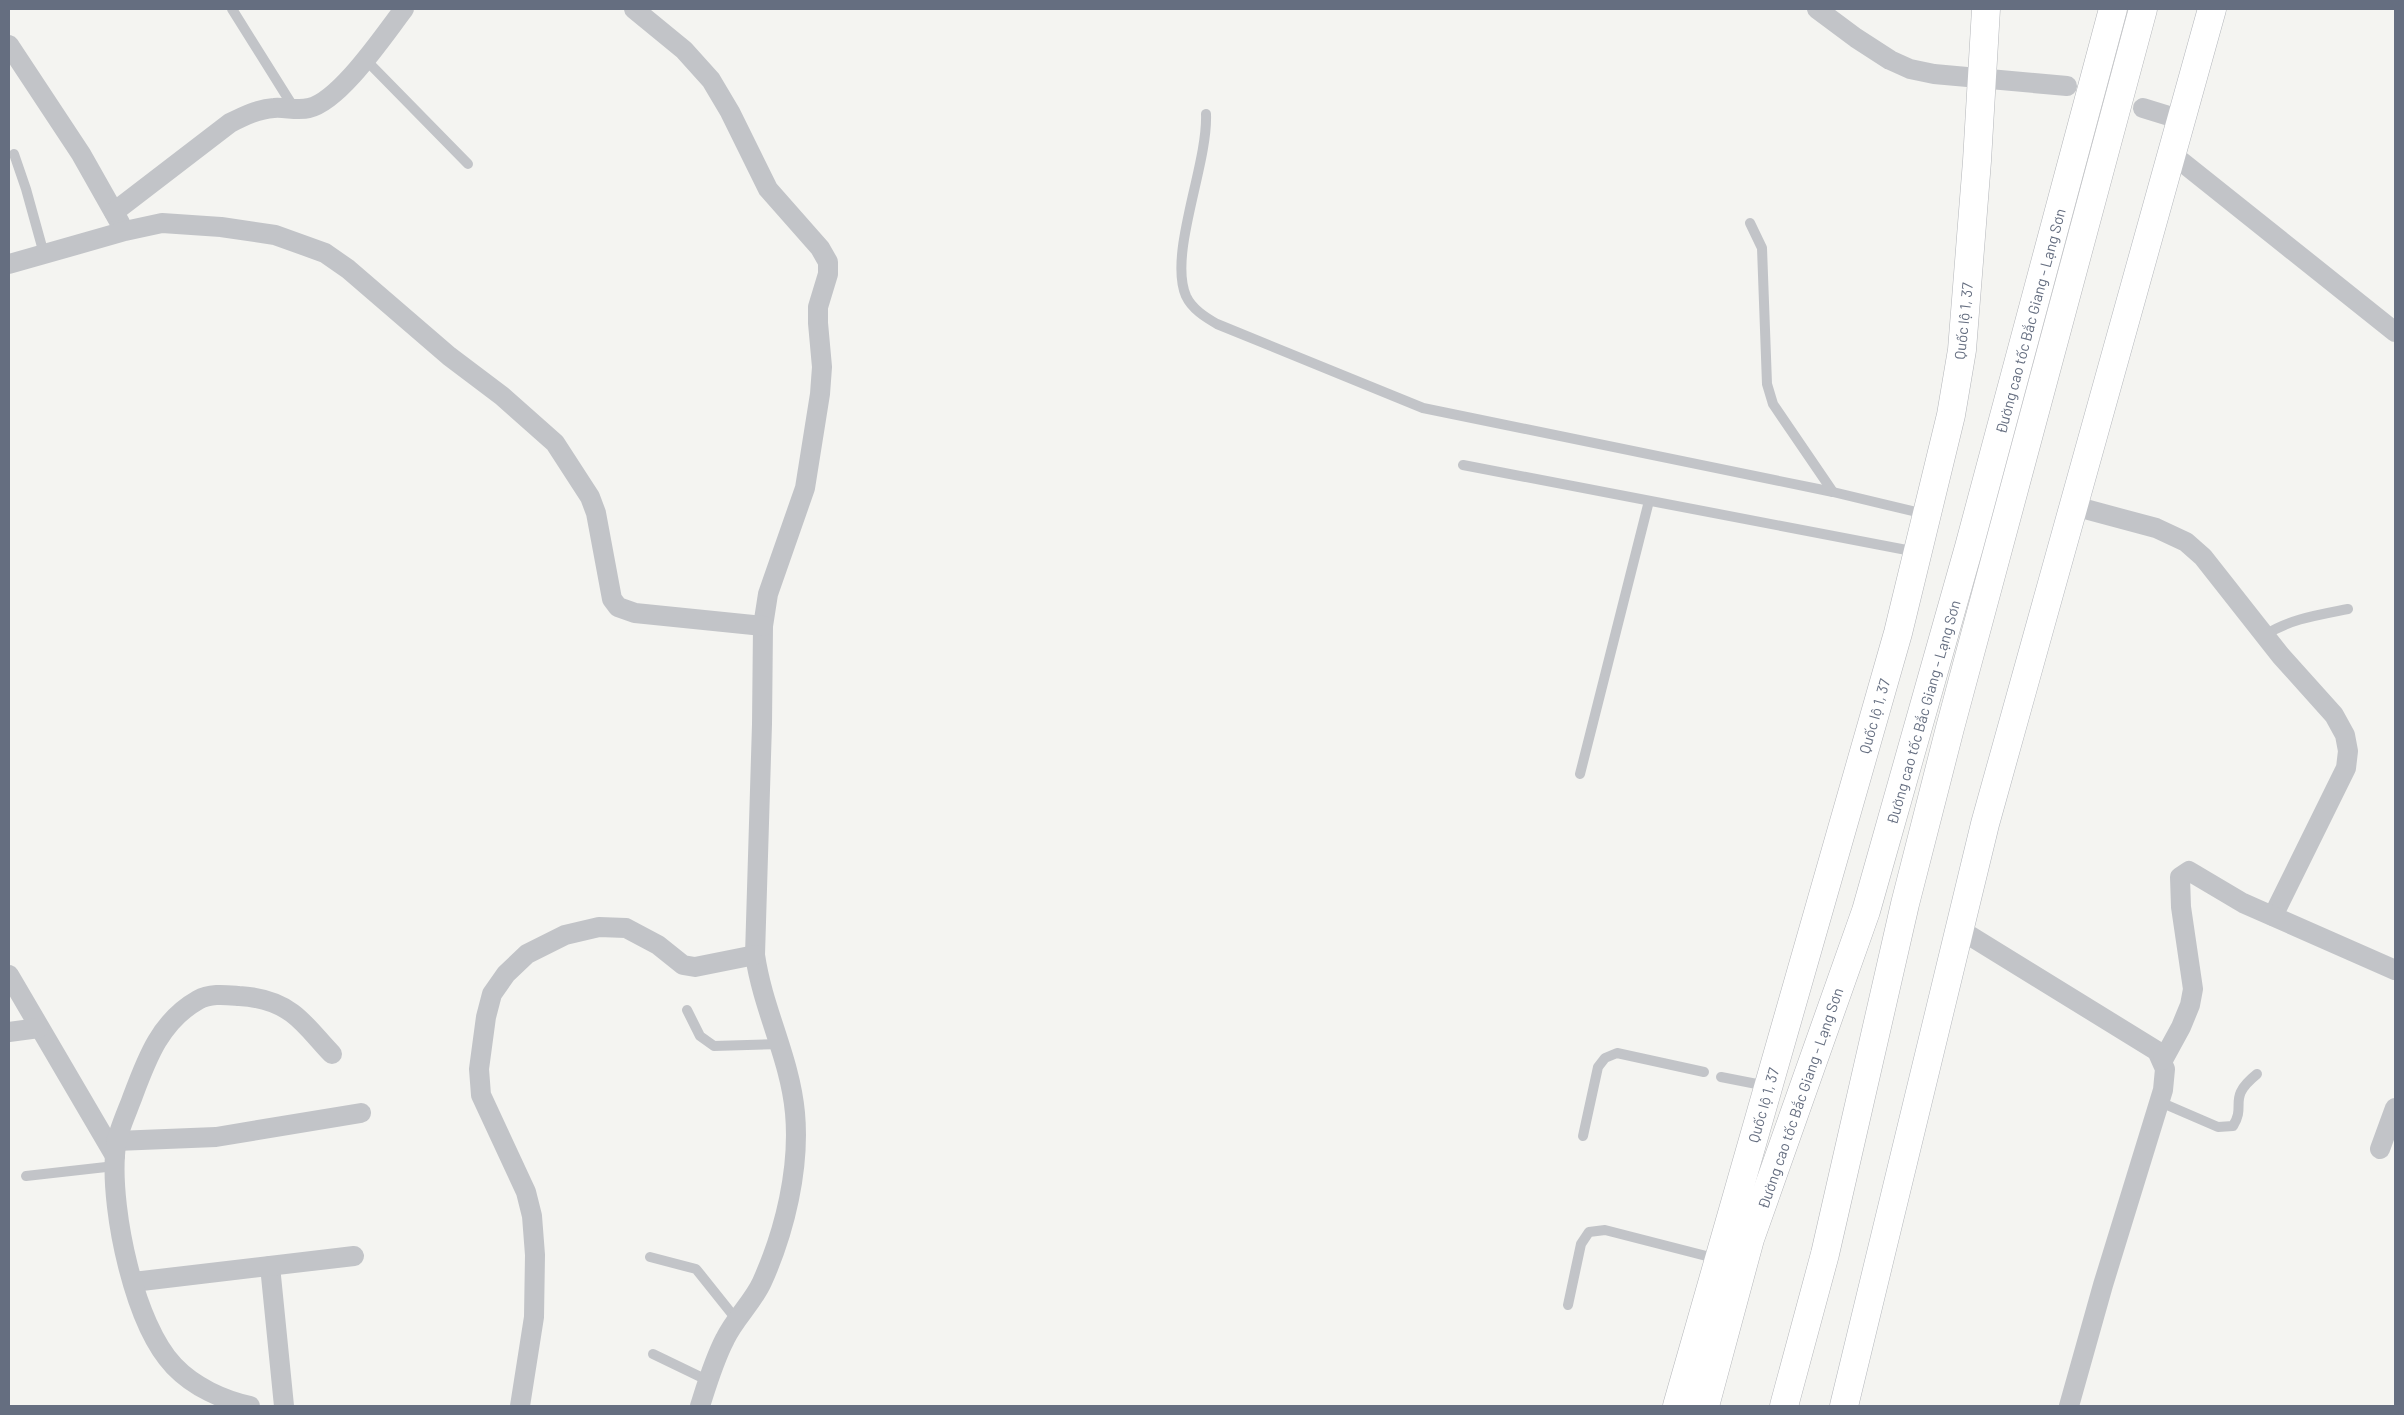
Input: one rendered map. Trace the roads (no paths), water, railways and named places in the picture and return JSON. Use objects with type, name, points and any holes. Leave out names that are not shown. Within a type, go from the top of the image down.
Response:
[{"type":"main road","name":"Quốc lộ 1, 37","points":[[1677,1406],[1898,633],[1951,415],[1962,350],[1986,9]]},
{"type":"main road","name":"Đường cao tốc Bắc Giang - Lạng Sơn","points":[[1705,1406],[1750,1239],[1866,911],[1969,547],[2113,9]]},
{"type":"main road","name":"Đường cao tốc Bắc Giang - Lạng Sơn","points":[[1784,1406],[1825,1254],[1905,904],[1950,728],[2143,9]]},
{"type":"main road","points":[[1844,1406],[1985,824],[2212,9]]},
{"type":"street","points":[[114,212],[230,123],[258,111],[273,108],[308,108],[322,102],[352,76],[404,9]]},
{"type":"street","points":[[634,9],[684,50],[711,80],[730,112],[768,189],[820,248],[828,262],[828,274],[818,315],[822,367],[820,394],[805,488],[768,594],[763,626],[755,956],[758,978],[781,1044],[792,1084],[797,1146],[791,1190],[762,1283],[736,1319],[724,1340],[700,1406]]},
{"type":"street","points":[[1817,9],[1890,60],[1910,69],[1934,74],[2067,86]]},
{"type":"street","points":[[9,45],[81,154],[125,231]]},
{"type":"street","points":[[2143,108],[2182,120]]},
{"type":"street","points":[[2172,154],[2395,332]]},
{"type":"street","points":[[9,264],[125,231],[162,223],[221,227],[275,235],[325,253],[348,269],[449,356],[502,396],[555,442],[590,497],[596,513],[612,599],[618,607],[635,613],[763,626]]},
{"type":"street","points":[[2074,506],[2156,528],[2186,542],[2203,557],[2265,635],[2334,715],[2345,735],[2348,751],[2346,768],[2274,916]]},
{"type":"street","points":[[2163,1060],[2190,1005],[2193,989],[2182,916],[2180,877],[2189,871],[2243,902],[2395,970]]},
{"type":"street","points":[[520,1406],[534,1317],[535,1255],[532,1216],[526,1192],[481,1095],[479,1069],[486,1017],[492,994],[506,974],[527,954],[565,935],[598,927],[626,928],[658,945],[683,964],[695,967],[755,956]]},
{"type":"street","points":[[1959,929],[2143,1042],[2157,1051],[2163,1060],[2165,1069],[2160,1102],[2069,1406]]},
{"type":"street","points":[[9,975],[115,1154]]},
{"type":"street","points":[[250,1406],[227,1401],[189,1380],[161,1350],[148,1326],[126,1258],[115,1202],[115,1154],[150,1051],[174,1020],[200,999],[212,996],[259,997],[292,1013],[332,1054]]},
{"type":"street","points":[[9,1032],[39,1028]]},
{"type":"street","points":[[2380,1149],[2395,1108]]},
{"type":"street","points":[[115,1154],[361,1113]]},
{"type":"street","points":[[134,1282],[354,1256]]},
{"type":"street","points":[[270,1266],[284,1406]]},
{"type":"lane","points":[[232,9],[294,108]]},
{"type":"lane","points":[[365,60],[468,164]]},
{"type":"lane","points":[[1206,114],[1207,129],[1200,172],[1182,250],[1182,276],[1186,296],[1200,313],[1217,324],[1423,408],[1833,492],[1928,515]]},
{"type":"lane","points":[[14,154],[44,254]]},
{"type":"lane","points":[[1750,222],[1762,248],[1767,384],[1773,404],[1833,492]]},
{"type":"lane","points":[[1463,465],[1918,553]]},
{"type":"lane","points":[[1580,774],[1649,501]]},
{"type":"lane","points":[[2265,635],[2281,625],[2296,620],[2348,609]]},
{"type":"lane","points":[[687,1010],[700,1036],[714,1046],[781,1044]]},
{"type":"lane","points":[[1583,1136],[1598,1067],[1605,1058],[1617,1053],[1704,1072]]},
{"type":"lane","points":[[2160,1102],[2218,1127],[2232,1126],[2236,1120],[2238,1093],[2243,1085],[2257,1074]]},
{"type":"lane","points":[[1721,1077],[1768,1086]]},
{"type":"lane","points":[[26,1176],[115,1154]]},
{"type":"lane","points":[[1568,1306],[1581,1244],[1589,1232],[1605,1230],[1719,1259]]},
{"type":"lane","points":[[650,1257],[696,1269],[736,1319]]},
{"type":"lane","points":[[653,1354],[709,1381]]}]
